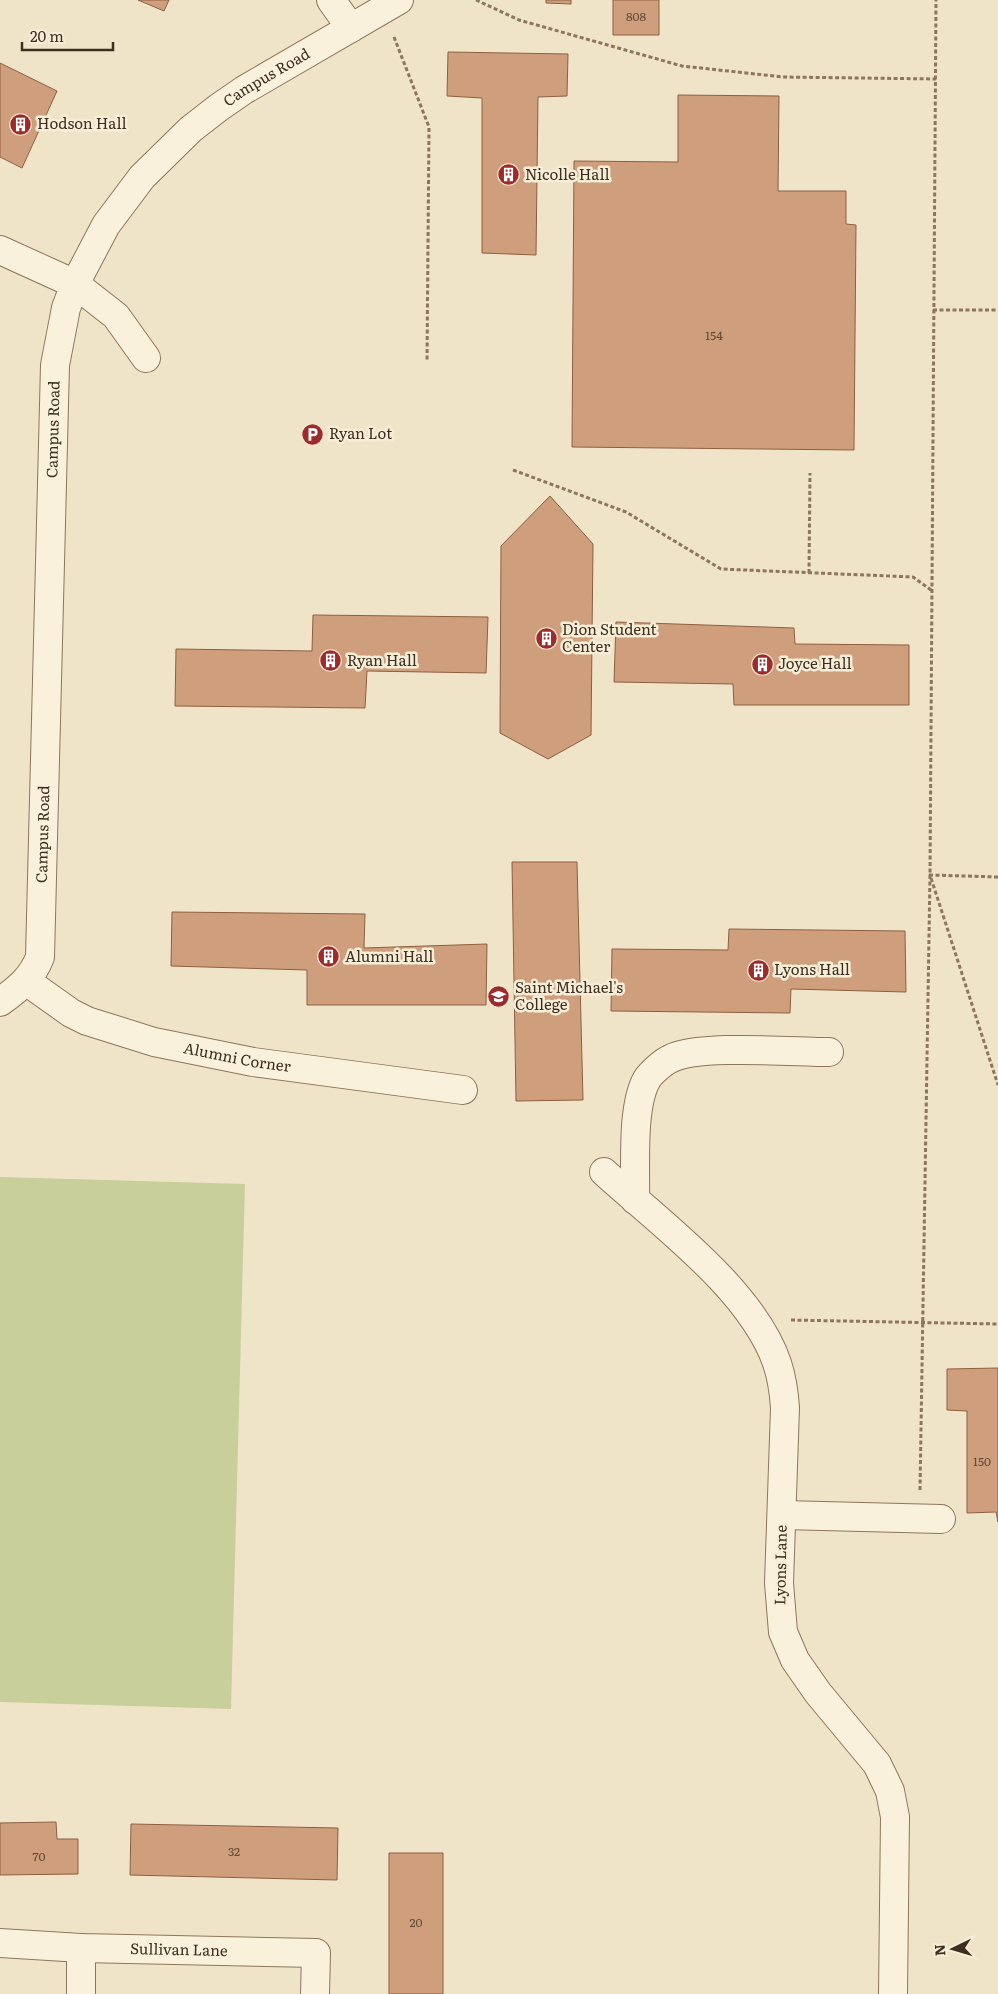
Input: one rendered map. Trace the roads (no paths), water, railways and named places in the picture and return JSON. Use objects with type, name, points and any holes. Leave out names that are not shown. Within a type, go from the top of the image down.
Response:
[{"type":"street","points":[[331,0],[351,28]]},
{"type":"street","name":"Campus Road","points":[[0,1002],[17,990],[35,971],[40,957],[55,365],[66,308],[75,284],[106,226],[142,177],[191,129],[244,90],[391,5]]},
{"type":"street","points":[[0,250],[75,284],[116,316],[146,358]]},
{"type":"street","name":"Alumni Corner","points":[[26,981],[71,1013],[87,1021],[154,1042],[253,1062],[463,1090]]},
{"type":"street","points":[[635,1200],[638,1108],[647,1078],[670,1059],[692,1053],[722,1050],[829,1052]]},
{"type":"street","name":"Lyons Lane","points":[[604,1172],[692,1250],[733,1292],[752,1314],[766,1337],[777,1362],[784,1386],[785,1408],[779,1583],[783,1632],[795,1660],[818,1693],[877,1764],[890,1791],[895,1817],[893,1994]]},
{"type":"street","points":[[782,1515],[930,1518]]},
{"type":"street","name":"Sullivan Lane","points":[[0,1943],[81,1948],[316,1953],[315,1994]]},
{"type":"street","points":[[81,1948],[82,1994]]},
{"type":"place","name":"Hodson Hall","points":[[21,124]]},
{"type":"place","name":"Nicolle Hall","points":[[509,175]]},
{"type":"place","name":"Ryan Lot","points":[[313,434]]},
{"type":"place","name":"Dion Student Center","points":[[546,639]]},
{"type":"place","name":"Ryan Hall","points":[[331,661]]},
{"type":"place","name":"Joyce Hall","points":[[762,664]]},
{"type":"place","name":"Alumni Hall","points":[[329,957]]},
{"type":"place","name":"Lyons Hall","points":[[758,970]]},
{"type":"place","name":"Saint Michael's College","points":[[499,997]]}]
